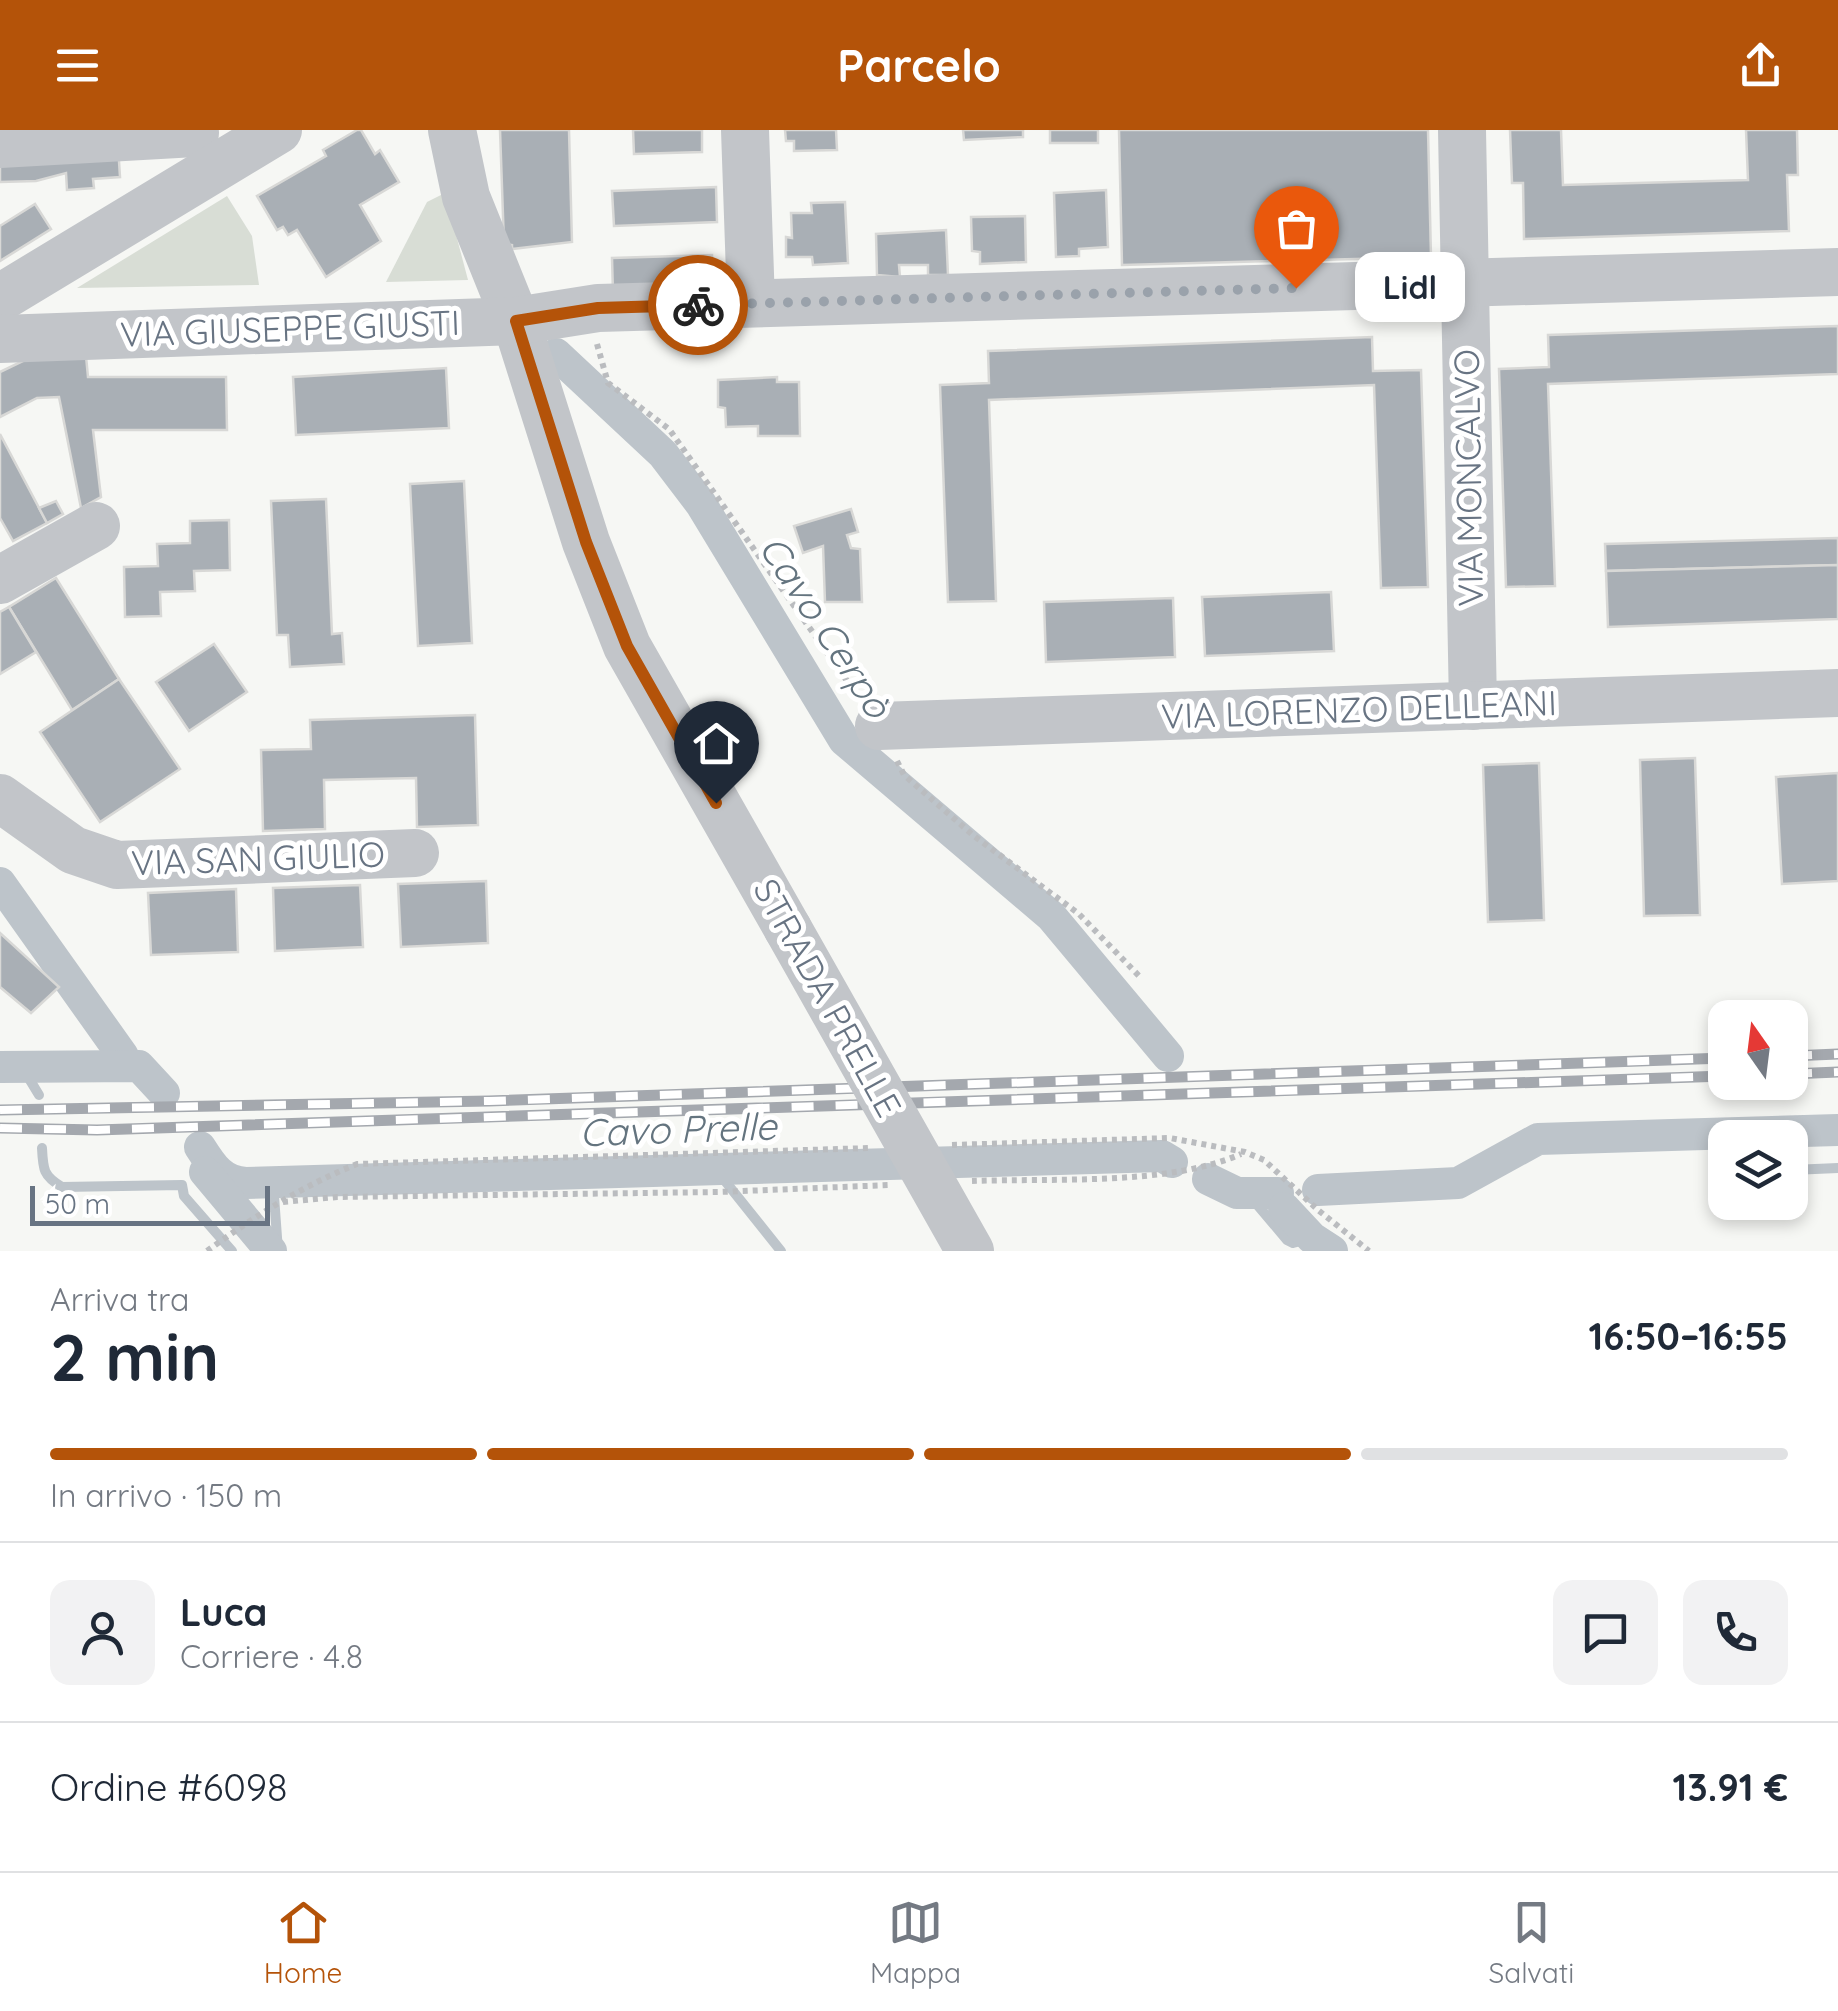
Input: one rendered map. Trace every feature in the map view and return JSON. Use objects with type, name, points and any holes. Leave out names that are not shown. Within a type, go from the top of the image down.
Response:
[{"type":"street","points":[[0,298],[278,130]]},
{"type":"street","name":"STRADA PRELLE","points":[[452,130],[466,197],[516,321],[586,542],[627,646],[970,1251]]},
{"type":"street","points":[[745,130],[751,303]]},
{"type":"street","name":"VIA MONCALVO","points":[[1462,130],[1474,706]]},
{"type":"street","points":[[0,144],[195,132]]},
{"type":"street","name":"VIA GIUSEPPE GIUSTI","points":[[0,338],[516,321],[598,308],[1838,272]]},
{"type":"street","points":[[0,580],[96,526]]},
{"type":"street","name":"VIA LORENZO DELLEANI","points":[[879,726],[1838,693]]},
{"type":"street","name":"VIA SAN GIULIO","points":[[0,798],[72,850],[116,865],[416,853]]},
{"type":"path","points":[[598,308],[596,347],[608,383],[669,429],[879,726],[904,775],[974,836],[1079,914],[1141,978]]},
{"type":"path","points":[[952,1145],[1170,1138],[1245,1152],[1264,1160],[1369,1251]]},
{"type":"path","points":[[208,1251],[302,1188],[357,1164],[872,1148]]},
{"type":"path","points":[[961,1182],[1176,1174],[1212,1166],[1245,1152]]},
{"type":"path","points":[[277,1203],[337,1197],[719,1192],[903,1184]]},
{"type":"shaded area","points":[[445,193],[468,280],[386,282],[427,202]]},
{"type":"shaded area","points":[[227,196],[252,236],[259,285],[77,288]]},
{"type":"building","points":[[361,130],[375,154],[380,150],[399,182],[360,205],[381,241],[326,277],[297,230],[288,235],[283,227],[277,230],[257,196],[326,156],[323,150]]},
{"type":"building","points":[[500,130],[569,130],[572,242],[512,249],[512,245],[504,244]]},
{"type":"building","points":[[633,130],[702,130],[702,152],[634,154]]},
{"type":"building","points":[[785,130],[836,130],[837,150],[794,151],[794,141],[786,141]]},
{"type":"building","points":[[963,130],[1023,130],[1023,137],[964,140]]},
{"type":"building","points":[[1050,130],[1098,130],[1098,143],[1050,143]]},
{"type":"building","points":[[1119,130],[1428,130],[1431,257],[1122,265]]},
{"type":"building","points":[[1510,130],[1561,130],[1563,185],[1748,180],[1746,130],[1797,130],[1798,175],[1787,175],[1789,231],[1524,239],[1523,183],[1512,183]]},
{"type":"building","points":[[118,145],[120,177],[93,179],[94,188],[67,190],[66,173],[36,181],[0,182],[0,153]]},
{"type":"building","points":[[716,187],[717,222],[614,226],[612,191]]},
{"type":"building","points":[[1106,190],[1108,247],[1079,249],[1079,256],[1056,257],[1054,193]]},
{"type":"building","points":[[845,202],[848,263],[813,265],[812,257],[786,257],[786,237],[792,238],[791,213],[812,213],[811,203]]},
{"type":"building","points":[[35,204],[51,229],[0,261],[0,226]]},
{"type":"building","points":[[1025,216],[1026,262],[980,264],[980,252],[972,251],[971,217]]},
{"type":"building","points":[[946,230],[948,275],[928,275],[928,265],[899,265],[900,277],[877,275],[876,234]]},
{"type":"building","points":[[712,255],[713,290],[613,293],[612,258]]},
{"type":"building","points":[[1838,326],[1838,374],[1548,384],[1555,586],[1506,587],[1499,369],[1549,367],[1548,335]]},
{"type":"building","points":[[1372,337],[1373,371],[1421,370],[1428,587],[1381,588],[1374,385],[989,400],[996,601],[948,602],[940,385],[989,383],[988,351]]},
{"type":"building","points":[[86,356],[88,377],[226,377],[227,430],[93,430],[101,497],[81,508],[59,397],[37,398],[0,417],[0,372],[29,358]]},
{"type":"building","points":[[446,368],[449,428],[296,435],[293,377]]},
{"type":"building","points":[[777,377],[777,382],[799,382],[800,436],[758,436],[758,426],[726,427],[725,408],[718,407],[718,380]]},
{"type":"building","points":[[0,434],[47,523],[13,541],[0,518]]},
{"type":"building","points":[[464,481],[472,643],[418,646],[410,484]]},
{"type":"building","points":[[326,499],[332,634],[342,633],[344,664],[290,667],[288,635],[277,635],[271,501]]},
{"type":"building","points":[[56,501],[63,514],[47,523],[39,508]]},
{"type":"building","points":[[851,509],[858,532],[847,535],[851,548],[860,549],[862,602],[825,602],[823,546],[803,553],[794,526]]},
{"type":"building","points":[[229,520],[230,570],[194,571],[195,591],[160,592],[161,616],[125,617],[124,567],[158,566],[157,544],[190,543],[190,521]]},
{"type":"building","points":[[1838,538],[1838,565],[1606,571],[1605,544]]},
{"type":"building","points":[[1838,565],[1838,619],[1608,627],[1606,571]]},
{"type":"building","points":[[56,578],[119,679],[72,710],[9,607]]},
{"type":"building","points":[[1331,592],[1334,651],[1205,656],[1202,597]]},
{"type":"building","points":[[1173,598],[1175,657],[1046,662],[1044,602]]},
{"type":"building","points":[[9,607],[36,652],[0,674],[0,612]]},
{"type":"building","points":[[214,644],[247,692],[189,731],[156,682]]},
{"type":"building","points":[[119,679],[180,769],[100,822],[40,732]]},
{"type":"building","points":[[475,715],[478,825],[417,827],[416,778],[324,780],[325,829],[263,831],[261,750],[311,749],[310,720]]},
{"type":"building","points":[[1695,758],[1700,915],[1644,916],[1640,760]]},
{"type":"building","points":[[1539,763],[1544,920],[1488,922],[1483,765]]},
{"type":"building","points":[[1838,773],[1838,881],[1782,884],[1776,777]]},
{"type":"building","points":[[486,881],[488,943],[401,947],[398,884]]},
{"type":"building","points":[[360,885],[363,947],[275,951],[273,888]]},
{"type":"building","points":[[236,889],[238,952],[151,955],[148,893]]},
{"type":"building","points":[[0,933],[59,987],[31,1013],[0,987]]},
{"type":"waterway","name":"Cavo Cerpò","points":[[556,354],[663,454],[701,504],[844,740],[1051,916],[1168,1056]]},
{"type":"waterway","points":[[0,883],[123,1056]]},
{"type":"waterway","name":"Cavo Prelle","points":[[0,1067],[139,1066],[164,1093]]},
{"type":"waterway","points":[[22,1067],[39,1095]]},
{"type":"waterway","name":"Cavo Prelle","points":[[1318,1190],[1458,1183],[1538,1139],[1838,1130]]},
{"type":"waterway","name":"Cavo Prelle","points":[[200,1147],[224,1176],[246,1183],[1162,1156],[1172,1162]]},
{"type":"waterway","points":[[42,1148],[45,1171],[62,1187],[182,1185],[184,1196],[232,1251]]},
{"type":"waterway","points":[[1808,1169],[1838,1168]]},
{"type":"waterway","points":[[717,1171],[781,1251]]},
{"type":"waterway","points":[[205,1172],[271,1251]]},
{"type":"waterway","name":"Cavo Prelle","points":[[1208,1179],[1237,1193],[1278,1193]]},
{"type":"waterway","points":[[273,1182],[278,1251]]},
{"type":"waterway","points":[[1249,1195],[1287,1240],[1293,1243],[1312,1238]]},
{"type":"waterway","name":"Cavo Cerpò","points":[[1284,1208],[1312,1238],[1332,1251]]},
{"type":"railway","points":[[1808,1055],[1838,1054]]},
{"type":"railway","points":[[0,1110],[489,1101],[1708,1059]]},
{"type":"railway","points":[[1808,1073],[1838,1072]]},
{"type":"railway","points":[[0,1128],[97,1130],[1708,1077]]},
{"type":"way so far","points":[[698,305],[1296,288]]},
{"type":"place","name":"Lidl","points":[[1296,288]]},
{"type":"route","points":[[698,305],[598,308],[516,321],[586,542],[627,646],[716,803]]}]
